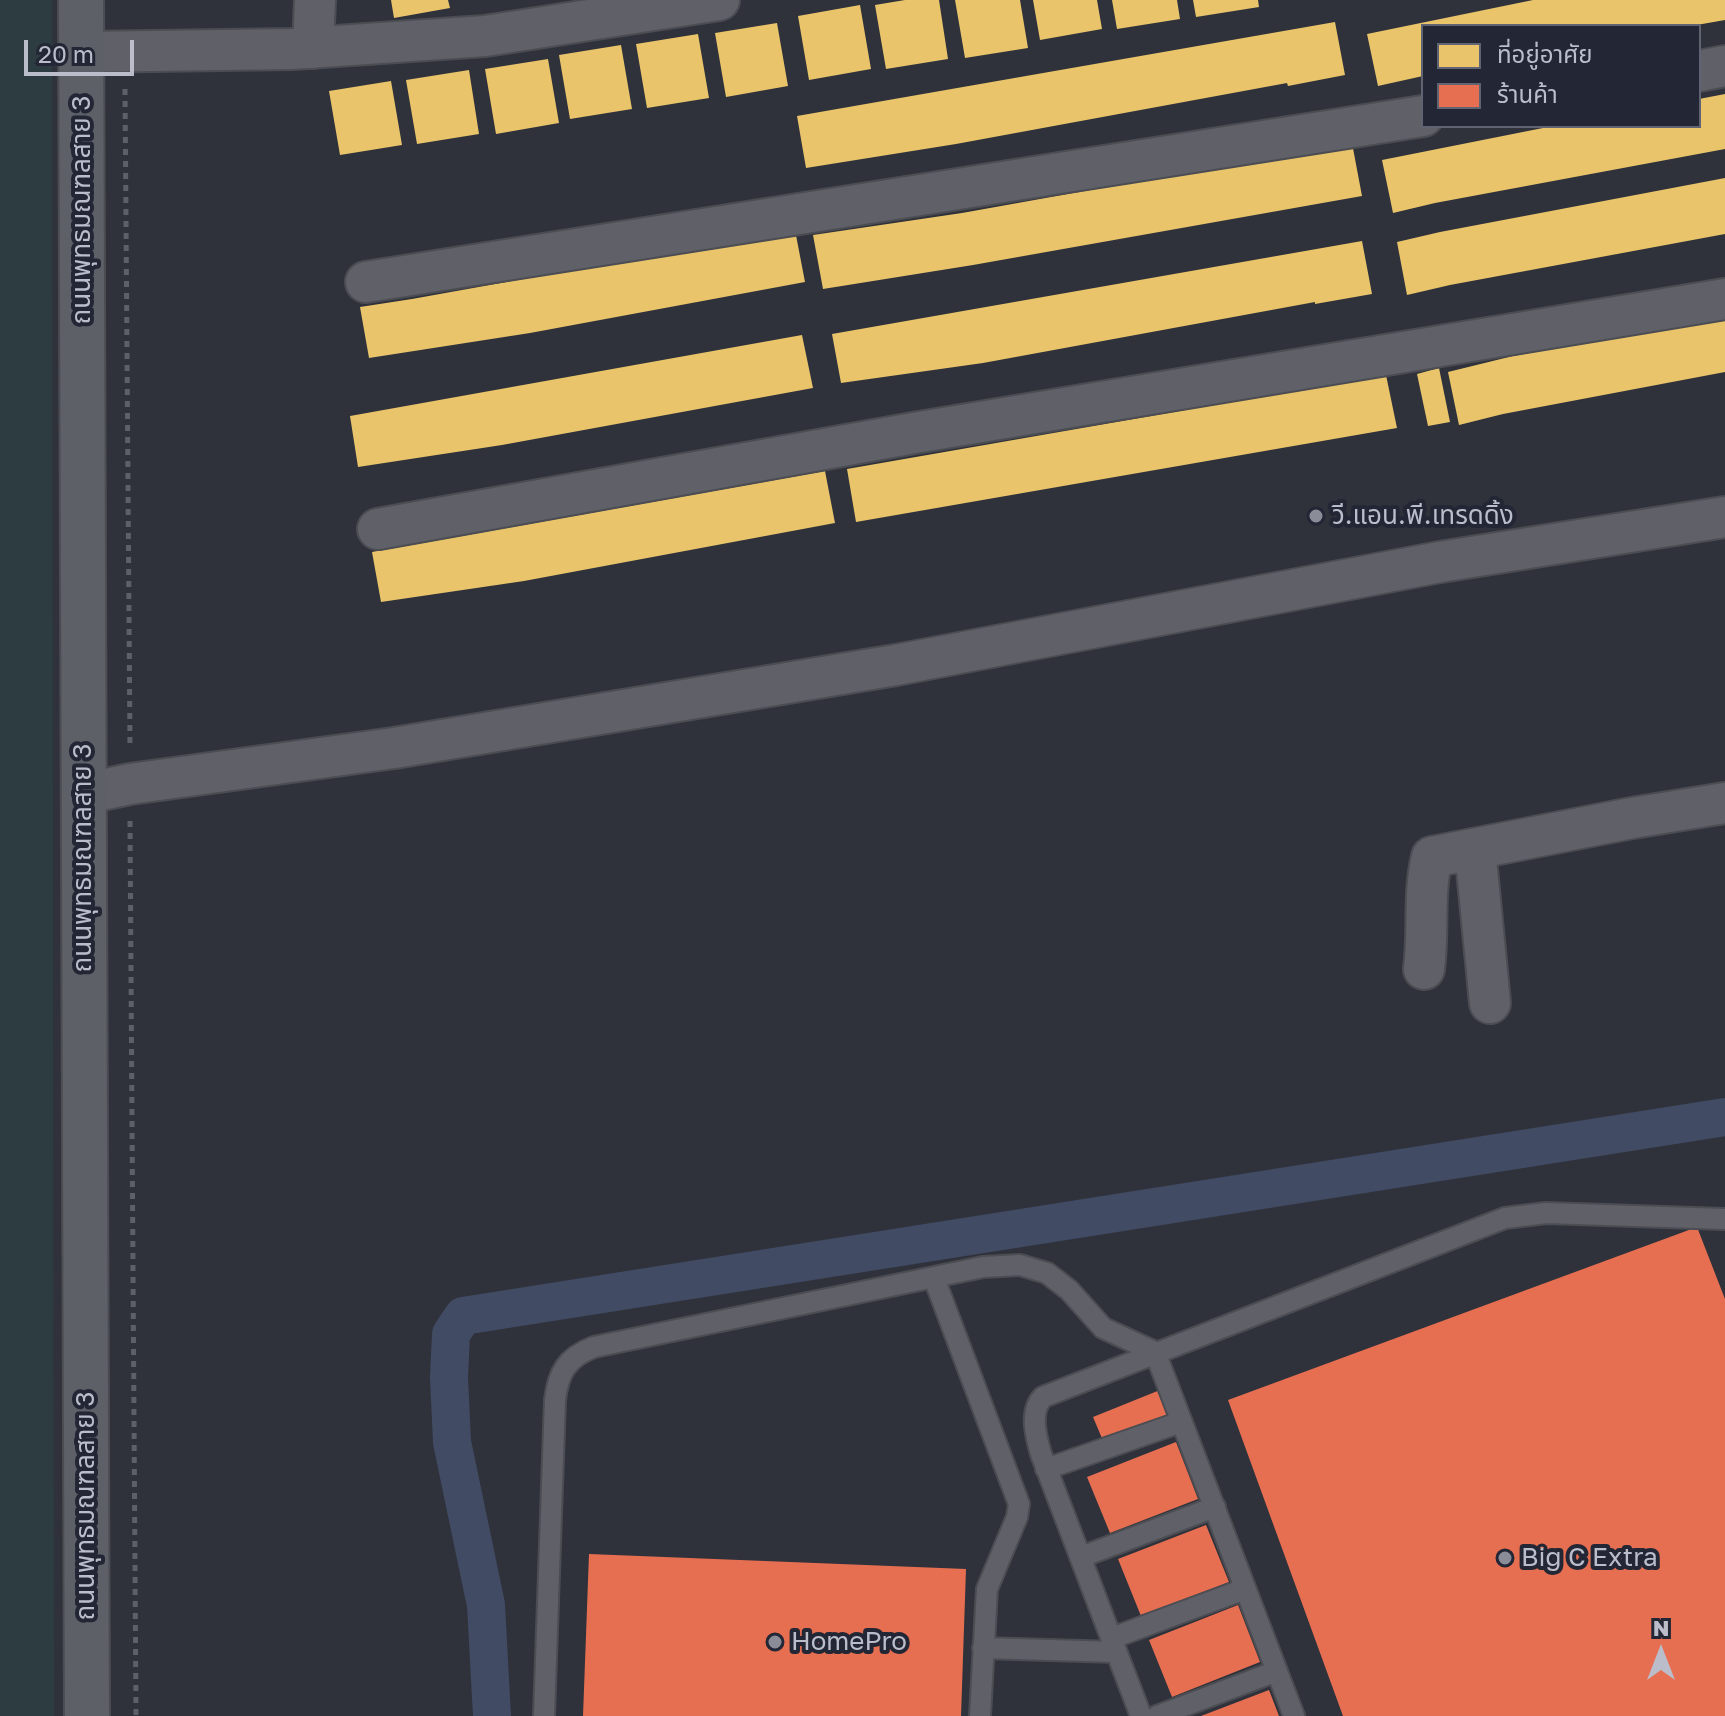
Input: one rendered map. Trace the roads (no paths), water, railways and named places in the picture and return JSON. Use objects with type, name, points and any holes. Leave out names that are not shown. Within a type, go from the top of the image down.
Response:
[{"type":"main road","name":"ถนนพุทธมณฑลสาย 3","points":[[81,0],[87,1716]]},
{"type":"street","points":[[313,48],[315,0]]},
{"type":"street","points":[[82,52],[313,48],[485,36],[719,0]]},
{"type":"street","points":[[1701,71],[1725,66]]},
{"type":"street","points":[[366,282],[1421,116]]},
{"type":"street","points":[[378,529],[914,433],[1725,299]]},
{"type":"street","points":[[83,794],[130,784],[394,748],[896,665],[1440,562],[1725,517]]},
{"type":"street","points":[[1424,969],[1427,944],[1426,881],[1432,857],[1725,803]]},
{"type":"street","points":[[1475,849],[1490,1003]]},
{"type":"lane","points":[[1141,1716],[1046,1469],[1035,1429],[1038,1402],[1050,1393],[1505,1218],[1546,1213],[1725,1219]]},
{"type":"lane","points":[[544,1716],[555,1400],[557,1384],[567,1363],[594,1347],[994,1265],[1032,1268],[1058,1280],[1103,1328],[1155,1352],[1294,1716]]},
{"type":"lane","points":[[934,1278],[1019,1504],[1017,1517],[988,1583],[980,1716]]},
{"type":"lane","points":[[1046,1469],[1181,1422]]},
{"type":"lane","points":[[1081,1557],[1215,1507]]},
{"type":"lane","points":[[983,1648],[1114,1645],[1245,1589]]},
{"type":"lane","points":[[1157,1716],[1277,1671]]},
{"type":"waterway","points":[[492,1716],[486,1605],[452,1442],[451,1334],[463,1316],[1725,1117]]},
{"type":"place","name":"วี.แอน.พี.เทรดดิ้ง","points":[[1316,516]]},
{"type":"place","name":"Big C Extra","points":[[1505,1558]]},
{"type":"place","name":"HomePro","points":[[775,1642]]}]
